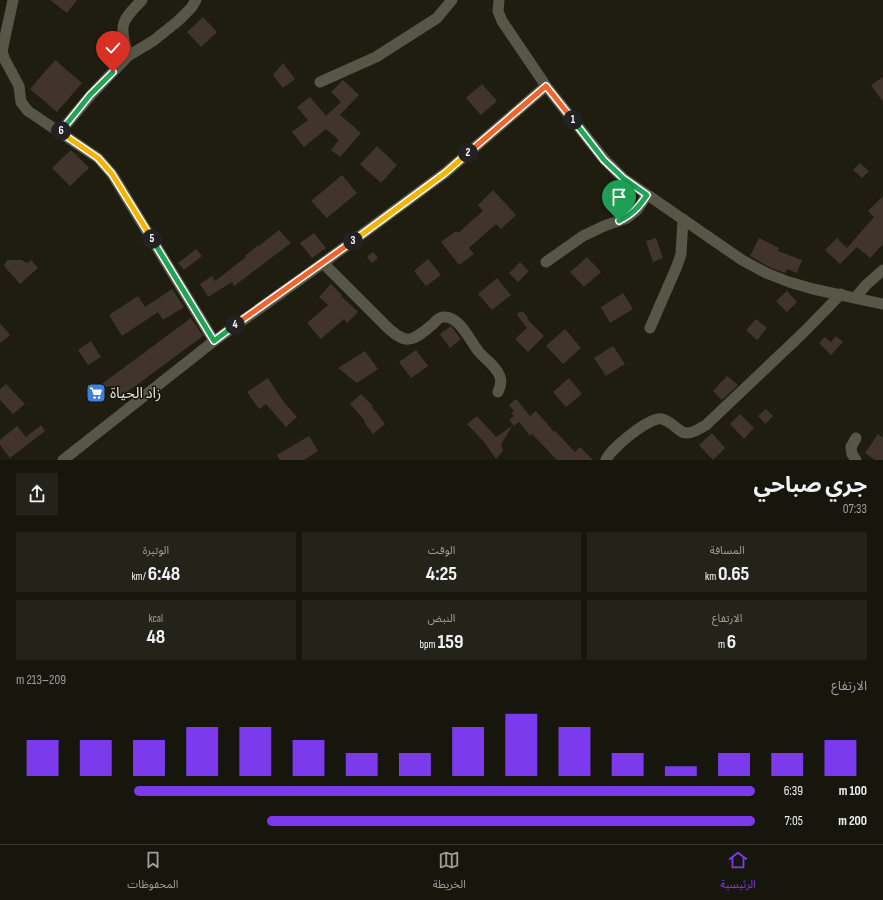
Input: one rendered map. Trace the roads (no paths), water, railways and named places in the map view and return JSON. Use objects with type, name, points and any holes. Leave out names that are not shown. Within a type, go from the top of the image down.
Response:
[{"type":"street","points":[[12,0],[2,51],[4,58],[19,86],[21,102],[28,111],[98,158],[112,174],[214,341]]},
{"type":"street","points":[[128,56],[122,30],[124,20],[142,0]]},
{"type":"street","points":[[60,132],[90,95],[128,56],[153,41],[178,21],[191,8],[196,0]]},
{"type":"street","points":[[320,82],[376,57],[437,18],[452,0]]},
{"type":"street","points":[[499,0],[498,11],[502,21],[546,86],[604,160],[623,178],[742,260],[766,273],[813,289],[883,304]]},
{"type":"street","points":[[63,460],[214,341],[445,173],[546,86]]},
{"type":"street","points":[[546,262],[583,236],[604,226],[627,218],[637,210],[647,195]]},
{"type":"street","points":[[650,328],[681,254],[683,219]]},
{"type":"street","points":[[323,263],[393,334],[400,338],[408,340],[418,337],[438,319],[443,317],[451,318],[458,323],[479,352],[494,366],[502,384],[498,392]]},
{"type":"street","points":[[855,298],[866,285],[883,270]]},
{"type":"street","points":[[606,460],[608,455],[630,436],[654,420],[662,419],[688,434],[706,425],[804,332],[841,294]]},
{"type":"street","points":[[856,438],[851,447],[852,454],[856,460]]},
{"type":"place","name":"زاد الحياة","points":[[96,393]]}]
